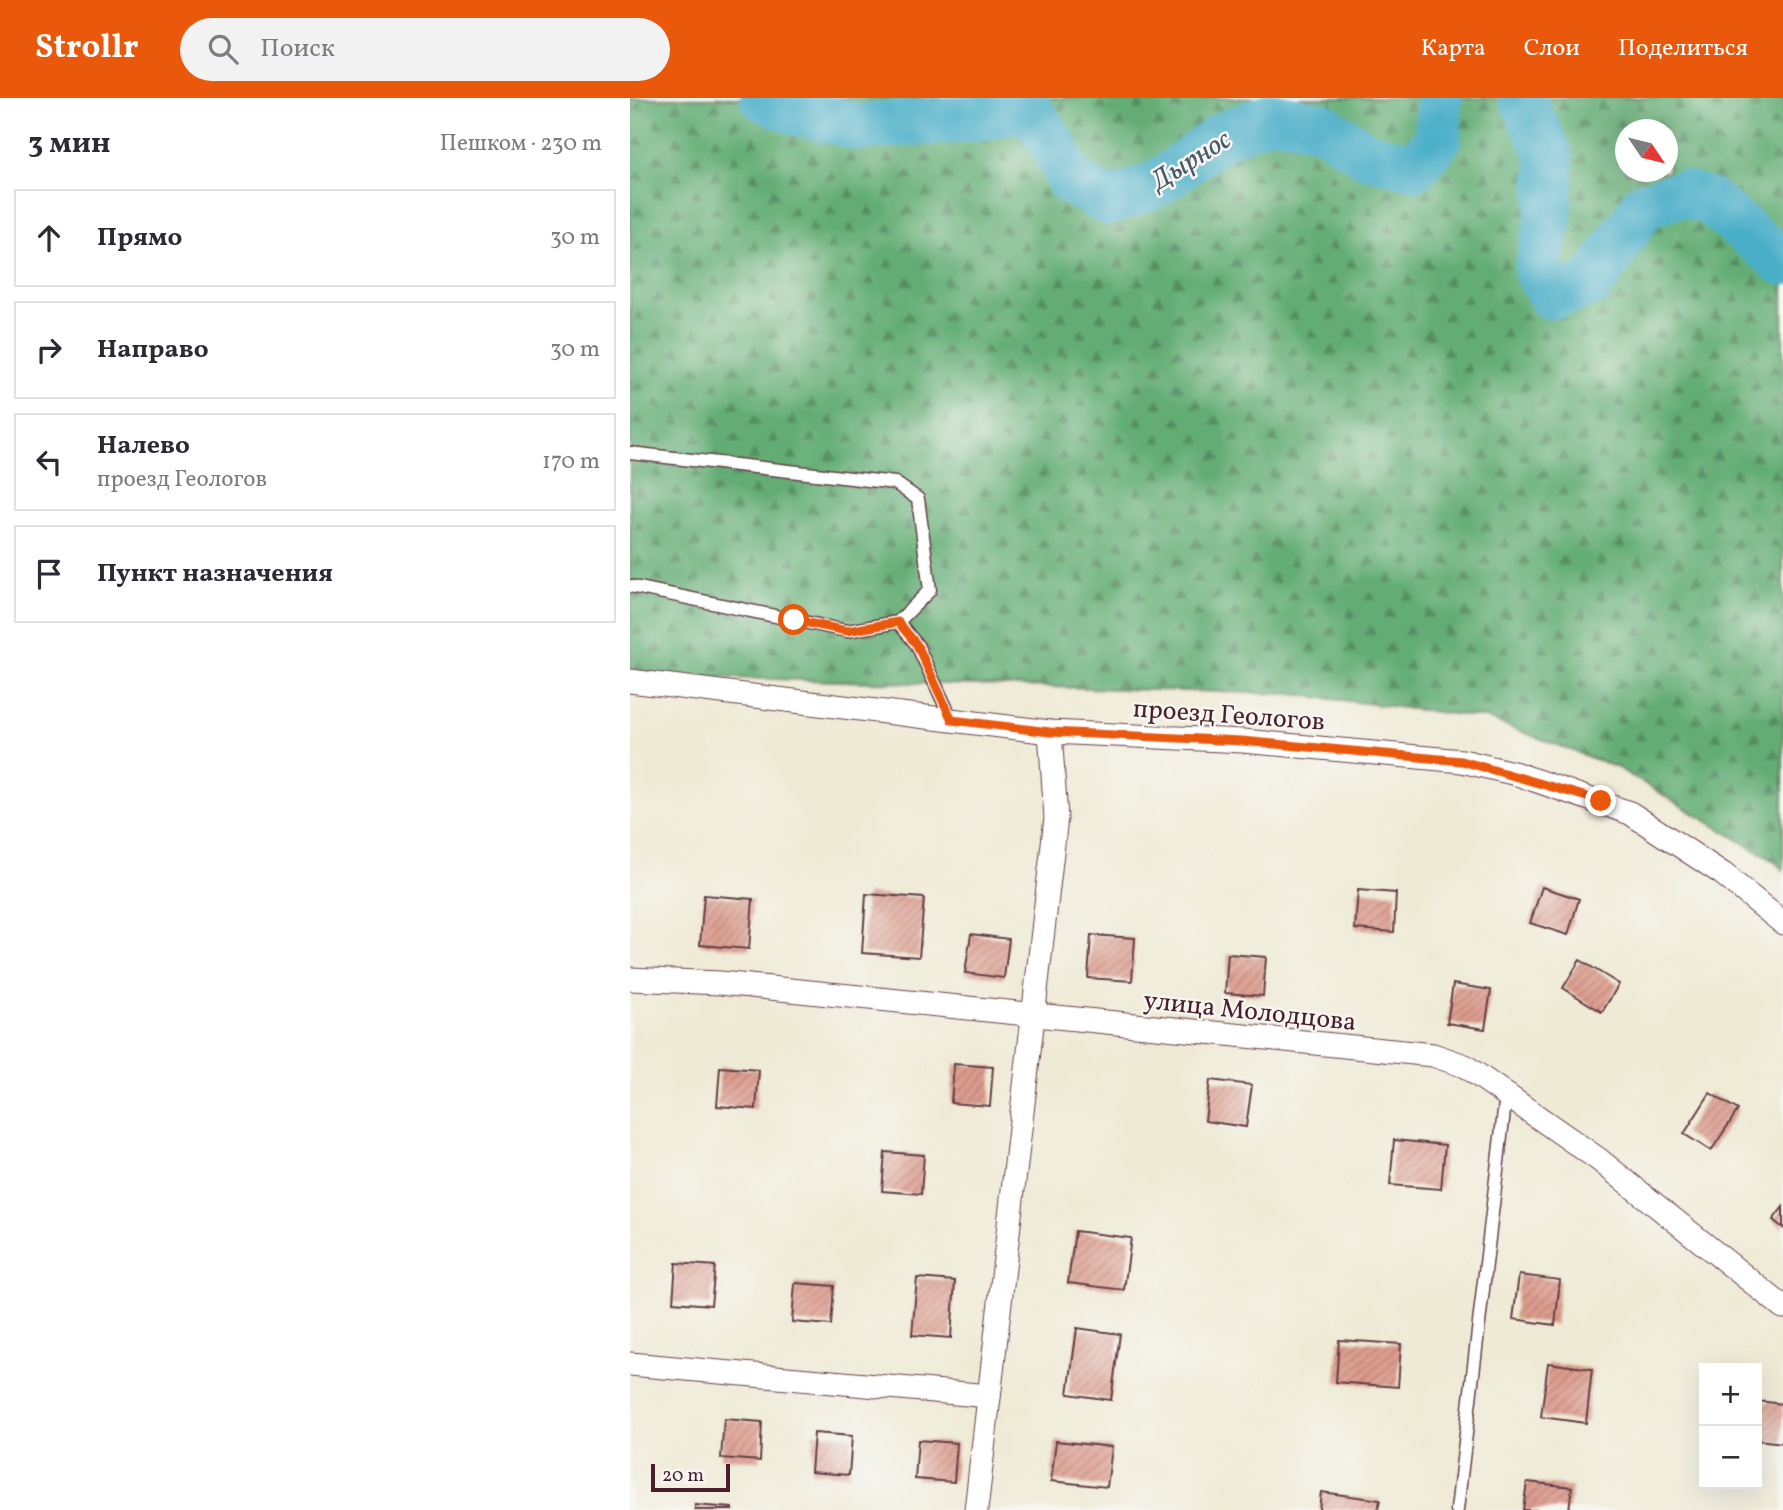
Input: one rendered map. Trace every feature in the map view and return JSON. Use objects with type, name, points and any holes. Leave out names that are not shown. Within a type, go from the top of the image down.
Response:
[{"type":"street","name":"проезд Геологов","points":[[630,681],[1050,732],[1242,741],[1462,761],[1517,774],[1630,813],[1723,874],[1783,923]]},
{"type":"street","points":[[976,1510],[1056,818],[1050,732]]},
{"type":"street","name":"улица Молодцова","points":[[630,979],[720,983],[1433,1055],[1465,1066],[1598,1158],[1783,1307]]},
{"type":"street","points":[[630,1364],[989,1396]]},
{"type":"lane","points":[[630,453],[895,483],[918,499],[930,590],[898,622],[847,631],[630,586]]},
{"type":"lane","points":[[898,622],[917,645],[952,720]]},
{"type":"lane","points":[[1457,1510],[1506,1094]]},
{"type":"green space","points":[[630,98],[1783,98],[1783,870],[1775,862],[1618,768],[1485,718],[1291,694],[630,675]]},
{"type":"building","points":[[1542,887],[1579,899],[1568,935],[1530,923]]},
{"type":"building","points":[[1358,890],[1396,893],[1394,932],[1355,929]]},
{"type":"building","points":[[866,894],[924,898],[919,957],[862,953]]},
{"type":"building","points":[[704,895],[753,899],[749,949],[700,945]]},
{"type":"building","points":[[971,934],[1009,939],[1004,978],[965,973]]},
{"type":"building","points":[[1091,935],[1135,938],[1132,981],[1088,978]]},
{"type":"building","points":[[1228,954],[1266,957],[1263,996],[1225,993]]},
{"type":"building","points":[[1580,960],[1619,984],[1602,1012],[1563,988]]},
{"type":"building","points":[[1453,984],[1491,990],[1485,1029],[1447,1023]]},
{"type":"building","points":[[954,1064],[993,1067],[990,1106],[951,1103]]},
{"type":"building","points":[[720,1067],[759,1070],[756,1109],[717,1106]]},
{"type":"building","points":[[1210,1080],[1252,1085],[1246,1127],[1205,1121]]},
{"type":"building","points":[[1710,1093],[1738,1110],[1711,1151],[1684,1134]]},
{"type":"building","points":[[1394,1140],[1445,1145],[1441,1189],[1390,1185]]},
{"type":"building","points":[[885,1152],[924,1155],[921,1194],[882,1191]]},
{"type":"building","points":[[1783,1207],[1783,1228],[1773,1220]]},
{"type":"building","points":[[1075,1231],[1131,1238],[1124,1290],[1068,1283]]},
{"type":"building","points":[[676,1263],[715,1266],[711,1305],[673,1302]]},
{"type":"building","points":[[1519,1275],[1560,1280],[1555,1325],[1513,1319]]},
{"type":"building","points":[[917,1278],[955,1281],[951,1338],[912,1335]]},
{"type":"building","points":[[795,1283],[834,1286],[831,1325],[792,1322]]},
{"type":"building","points":[[1077,1328],[1120,1334],[1111,1400],[1068,1394]]},
{"type":"building","points":[[1339,1340],[1401,1344],[1398,1387],[1336,1382]]},
{"type":"building","points":[[1548,1363],[1592,1369],[1586,1423],[1541,1417]]},
{"type":"building","points":[[1762,1402],[1783,1404],[1783,1443],[1762,1441]]},
{"type":"building","points":[[724,1419],[762,1422],[760,1461],[721,1458]]},
{"type":"building","points":[[814,1433],[852,1436],[849,1475],[811,1472]]},
{"type":"building","points":[[918,1440],[957,1443],[954,1482],[915,1479]]},
{"type":"building","points":[[1056,1441],[1112,1447],[1107,1487],[1051,1481]]},
{"type":"building","points":[[1527,1482],[1572,1487],[1569,1510],[1523,1510]]},
{"type":"building","points":[[1321,1492],[1380,1500],[1378,1510],[1319,1510]]},
{"type":"building","points":[[695,1505],[732,1508],[732,1510],[695,1510]]},
{"type":"waterway","name":"Дырнос","points":[[763,98],[793,111],[858,127],[981,118],[1027,107],[1054,145],[1070,181],[1109,202],[1157,184],[1225,134],[1272,116],[1322,126],[1367,155],[1415,167],[1438,140],[1439,98]]},
{"type":"waterway","name":"Дырнос","points":[[1522,98],[1550,156],[1549,218],[1537,270],[1551,296],[1592,283],[1644,205],[1684,193],[1712,203],[1783,262]]},
{"type":"route","points":[[794,620],[847,631],[898,622],[917,645],[952,720],[1050,732],[1242,741],[1462,761],[1517,774],[1601,801]]}]
